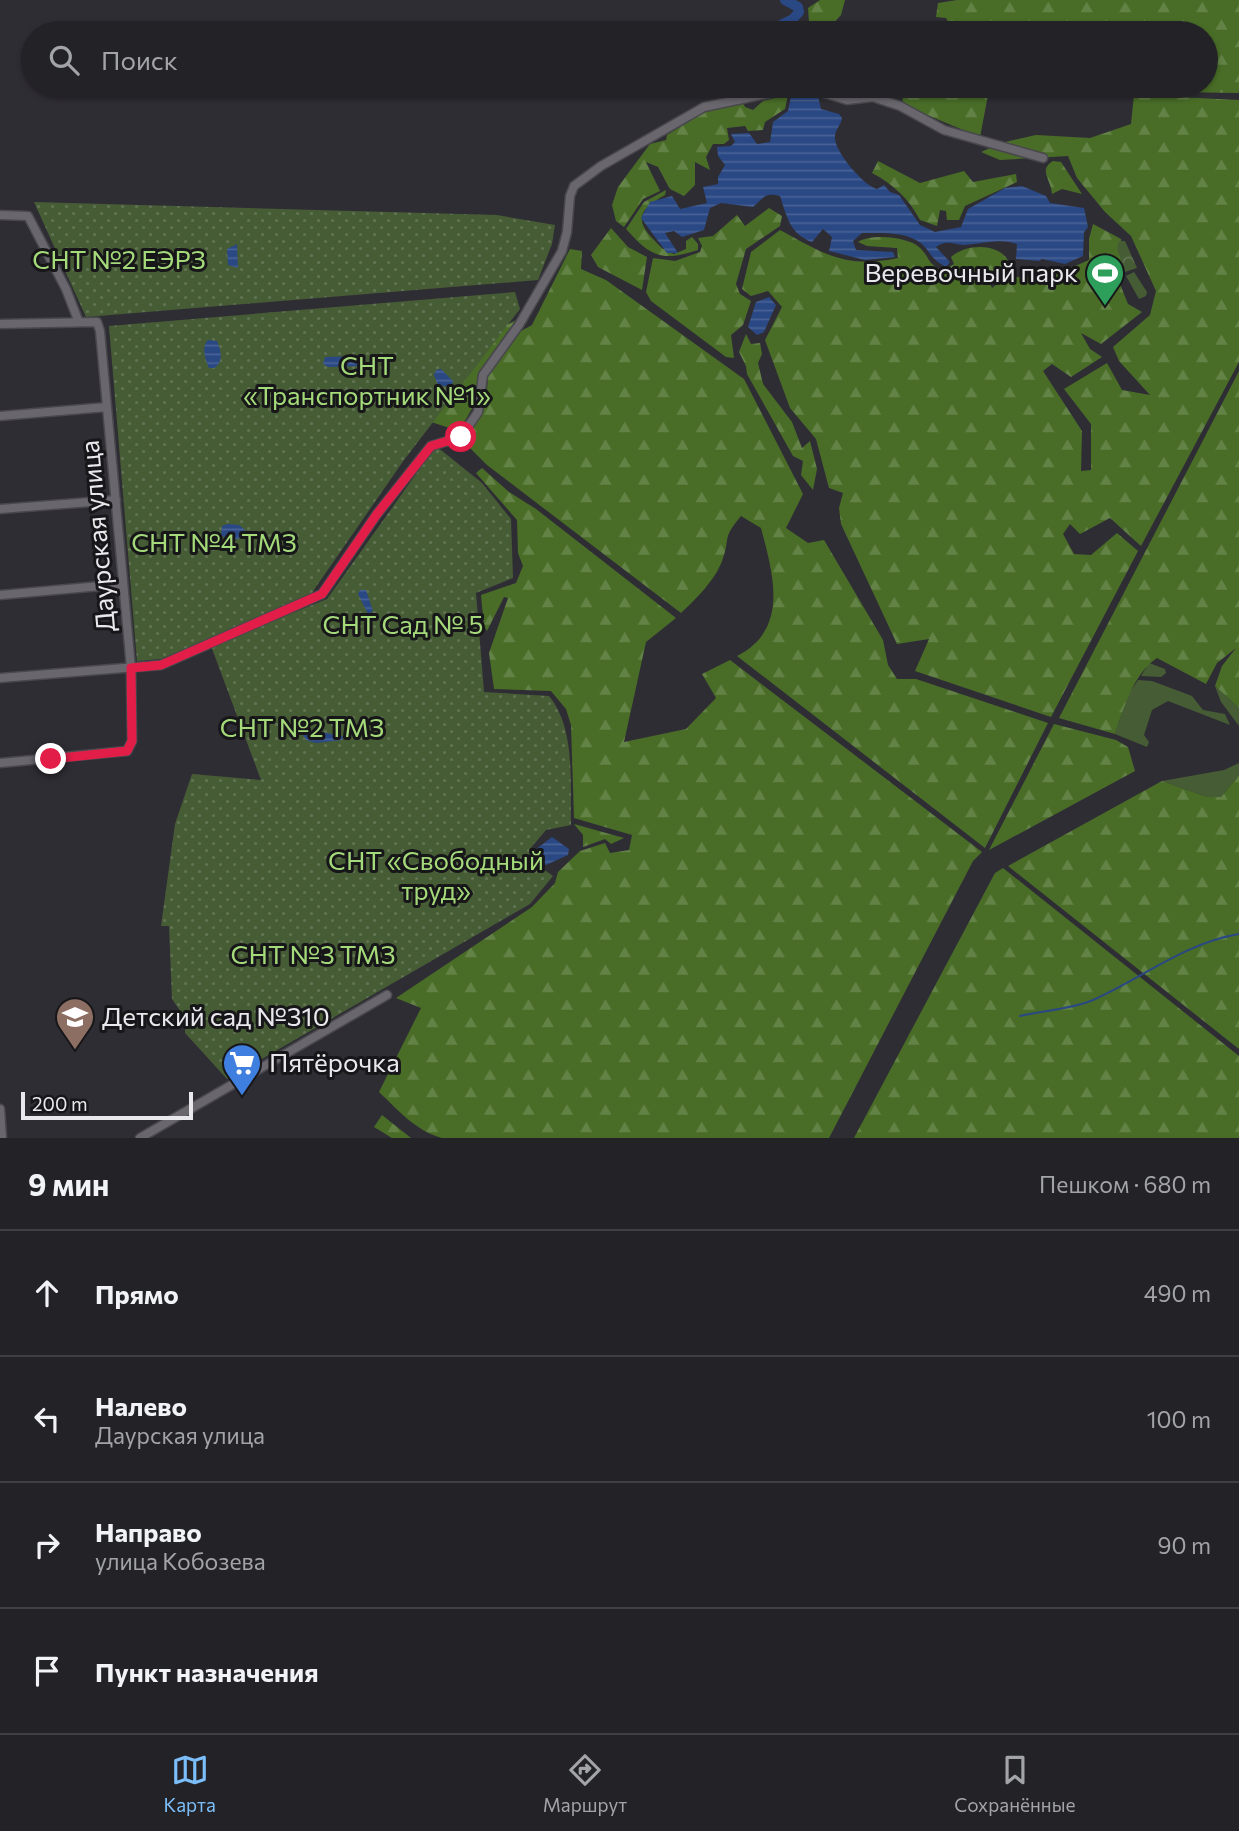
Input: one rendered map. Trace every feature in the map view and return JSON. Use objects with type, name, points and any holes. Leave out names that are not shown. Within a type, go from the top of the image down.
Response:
[{"type":"street","points":[[0,678],[161,665],[322,594],[377,514],[431,446],[461,437],[478,412],[483,375],[519,325],[562,251],[567,232],[569,196],[574,186],[601,166],[704,107],[747,98]]},
{"type":"street","points":[[840,98],[864,98]]},
{"type":"street","points":[[876,98],[901,106],[944,130],[1043,159]]},
{"type":"street","points":[[0,215],[27,216],[66,289],[78,320],[0,324]]},
{"type":"street","name":"Даурская улица","points":[[0,763],[127,751],[131,746],[131,668],[97,322],[78,320]]},
{"type":"street","points":[[0,416],[107,407]]},
{"type":"street","points":[[0,509],[116,500]]},
{"type":"street","points":[[0,595],[123,584]]},
{"type":"street","points":[[140,1138],[387,995]]},
{"type":"street","points":[[0,1110],[2,1138]]},
{"type":"green space","points":[[820,0],[845,0],[841,15],[835,21],[809,21],[808,8]]},
{"type":"green space","points":[[957,0],[1239,0],[1239,93],[1218,93],[1218,21],[948,21],[946,18],[936,17],[938,3]]},
{"type":"green space","points":[[720,98],[741,98],[745,107],[753,110],[763,101],[787,98],[785,109],[765,122],[763,130],[748,131],[745,126],[727,128],[729,140],[724,144],[713,144],[706,157],[710,170],[695,162],[695,185],[684,196],[670,189],[658,167],[646,162],[660,191],[643,199],[624,227],[616,221],[612,205],[618,187],[650,144],[666,140],[667,135],[715,105]]},
{"type":"green space","points":[[903,98],[987,98],[980,137],[903,105]]},
{"type":"green space","points":[[1134,98],[1239,100],[1239,362],[1141,546],[1110,518],[1080,534],[1070,524],[1063,534],[1074,554],[1091,555],[1117,533],[1138,551],[1051,717],[915,671],[929,639],[897,644],[841,524],[839,508],[843,493],[829,488],[816,439],[790,408],[765,340],[782,307],[768,291],[751,296],[742,289],[751,252],[780,230],[836,257],[864,262],[898,258],[897,248],[867,246],[858,242],[864,239],[880,237],[907,241],[919,247],[937,268],[943,271],[954,264],[951,257],[958,252],[974,247],[992,249],[1006,257],[1010,265],[997,269],[989,281],[992,288],[1015,277],[1031,278],[1040,272],[1052,276],[1089,260],[1089,239],[1093,224],[1121,239],[1125,265],[1118,279],[1128,304],[1142,312],[1101,344],[1081,333],[1090,349],[1102,357],[1071,377],[1052,364],[1043,371],[1082,431],[1081,471],[1091,470],[1091,424],[1064,389],[1107,363],[1122,390],[1150,395],[1119,361],[1113,347],[1150,315],[1156,291],[1131,236],[1105,212],[1077,178],[1068,156],[1000,160],[981,152],[1001,143],[1036,135],[1090,138],[1131,124]]},
{"type":"green space","points":[[878,161],[920,183],[964,171],[973,182],[1016,174],[1017,182],[965,206],[959,220],[947,220],[946,211],[940,210],[937,226],[920,220],[900,193],[872,173]]},
{"type":"green space","points":[[1053,161],[1061,162],[1082,194],[1062,189],[1052,194],[1046,168]]},
{"type":"green space","points":[[666,190],[665,195],[643,213],[646,231],[670,253],[686,249],[686,241],[692,237],[698,244],[698,250],[675,256],[658,254],[643,246],[626,229],[644,202]]},
{"type":"green space","name":"СНТ №2 ЕЭРЗ","points":[[34,202],[497,215],[555,225],[552,244],[538,280],[86,317]]},
{"type":"green space","points":[[769,208],[782,216],[780,226],[746,249],[736,284],[740,294],[751,301],[743,325],[731,335],[734,358],[726,357],[651,301],[646,292],[653,258],[675,261],[700,252],[702,246],[698,238],[713,236],[737,215],[745,226]]},
{"type":"green space","points":[[611,228],[628,247],[647,257],[642,290],[598,267],[591,255]]},
{"type":"green space","points":[[1119,241],[1125,241],[1137,268],[1125,272],[1117,248]]},
{"type":"green space","points":[[570,249],[582,251],[581,269],[606,280],[744,379],[803,494],[786,528],[808,543],[824,540],[883,640],[888,665],[897,679],[916,679],[1048,723],[985,848],[737,656],[754,645],[765,631],[771,616],[773,582],[761,528],[741,516],[729,534],[725,553],[715,575],[681,613],[487,465],[465,443],[486,404],[488,376],[521,331],[532,325]]},
{"type":"green space","points":[[1134,272],[1147,292],[1146,296],[1139,299],[1126,276]]},
{"type":"green space","points":[[515,292],[520,309],[404,460],[309,597],[161,659],[137,661],[109,326]]},
{"type":"green space","points":[[516,320],[478,373],[477,400],[459,431],[431,422],[469,346]]},
{"type":"green space","points":[[746,334],[751,344],[760,343],[762,354],[758,363],[763,384],[792,422],[802,448],[810,441],[817,469],[813,490],[801,475],[803,461],[793,456],[747,374],[739,352]]},
{"type":"green space","points":[[1239,371],[1239,708],[1215,686],[1222,666],[1236,648],[1217,663],[1206,684],[1157,658],[1136,682],[1115,734],[1059,718]]},
{"type":"green space","points":[[436,446],[482,483],[511,519],[513,578],[476,593],[484,692],[549,696],[558,709],[568,740],[570,757],[571,825],[546,830],[529,850],[532,861],[553,876],[530,904],[227,1079],[185,1033],[185,1018],[172,999],[169,926],[161,926],[175,824],[192,774],[261,780],[211,646],[327,599]]},
{"type":"green space","points":[[482,468],[509,492],[536,509],[676,618],[646,642],[624,742],[686,729],[716,698],[702,674],[730,660],[982,852],[973,861],[829,1138],[442,1138],[416,1125],[379,1092],[421,1008],[396,998],[532,907],[555,883],[558,872],[580,851],[605,843],[610,853],[629,850],[632,835],[574,818],[571,725],[566,709],[551,691],[494,689],[489,653],[508,598],[504,597],[487,631],[484,626],[481,595],[516,583],[523,566],[518,553],[517,520],[476,473]]},
{"type":"green space","points":[[1149,663],[1165,669],[1166,673],[1161,677],[1141,676]]},
{"type":"green space","points":[[1138,680],[1152,681],[1192,696],[1203,710],[1225,714],[1230,725],[1168,701],[1152,710],[1144,735],[1149,742],[1147,747],[1115,734],[1128,695]]},
{"type":"green space","points":[[1215,686],[1239,708],[1239,726],[1221,702]]},
{"type":"green space","points":[[1054,724],[1116,740],[1128,747],[1135,771],[989,850]]},
{"type":"green space","points":[[1239,763],[1239,775],[1221,797],[1207,797],[1162,781],[1224,770]]},
{"type":"green space","points":[[1239,775],[1239,1049],[1008,866],[1162,781],[1207,797],[1221,797]]},
{"type":"green space","points":[[574,824],[624,838],[611,844],[605,839],[583,847],[583,835]]},
{"type":"green space","points":[[1003,868],[1239,1056],[1239,1138],[854,1138],[995,873]]},
{"type":"green space","points":[[382,1115],[411,1138],[392,1138],[374,1127]]},
{"type":"water","points":[[791,98],[818,98],[821,109],[839,114],[842,118],[835,139],[840,152],[865,182],[877,189],[884,185],[890,192],[899,195],[920,225],[935,232],[961,227],[968,209],[1005,188],[1022,186],[1046,196],[1050,203],[1084,208],[1088,227],[1084,232],[1083,256],[1065,264],[1042,259],[1016,259],[1017,244],[1010,242],[964,245],[947,243],[936,247],[950,262],[946,267],[934,259],[922,244],[909,237],[862,233],[853,241],[856,250],[893,252],[895,257],[865,260],[829,251],[832,237],[823,229],[812,242],[805,239],[790,224],[780,196],[771,195],[753,207],[721,203],[710,208],[704,230],[682,237],[674,231],[665,233],[678,253],[667,253],[641,218],[650,202],[672,196],[680,209],[707,203],[703,187],[718,184],[718,177],[725,165],[718,156],[717,147],[731,146],[735,142],[731,134],[749,133],[757,144],[770,142],[773,122],[788,111]]},
{"type":"water","points":[[237,244],[238,268],[228,265],[227,249]]},
{"type":"water","points":[[769,297],[776,305],[764,332],[757,335],[748,327],[756,302]]},
{"type":"water","points":[[208,340],[217,341],[220,352],[219,363],[214,368],[209,368],[205,357],[204,350]]},
{"type":"water","points":[[325,357],[365,358],[358,366],[328,367],[323,364]]},
{"type":"water","points":[[441,369],[453,381],[451,387],[438,385],[434,375],[436,370]]},
{"type":"water","points":[[239,525],[245,530],[241,538],[230,541],[221,535],[222,526]]},
{"type":"water","points":[[360,590],[366,590],[373,611],[368,614],[358,594]]},
{"type":"water","points":[[320,732],[343,736],[342,740],[316,743],[306,740],[302,733]]},
{"type":"water","points":[[552,837],[569,849],[568,855],[546,865],[540,862],[535,850]]},
{"type":"waterway","points":[[785,0],[798,7],[799,12],[789,21]]},
{"type":"waterway","points":[[1020,1016],[1085,1003],[1182,953],[1239,934]]},
{"type":"place","name":"Веревочный парк","points":[[1105,307]]},
{"type":"place","name":"Детский сад №310","points":[[75,1051]]},
{"type":"place","name":"Пятёрочка","points":[[242,1097]]},
{"type":"route","points":[[51,759],[127,751],[132,741],[131,668],[161,665],[322,594],[377,514],[431,446],[461,437]]},
{"type":"park label","name":"СНТ «Транспортник №1»","points":[[367,381]]},
{"type":"park label","name":"СНТ №4 ТМЗ","points":[[214,543]]},
{"type":"park label","name":"СНТ Сад № 5","points":[[403,625]]},
{"type":"park label","name":"СНТ №2 ТМЗ","points":[[302,728]]},
{"type":"park label","name":"СНТ «Свободный труд»","points":[[436,876]]},
{"type":"park label","name":"СНТ №3 ТМЗ","points":[[313,955]]}]
